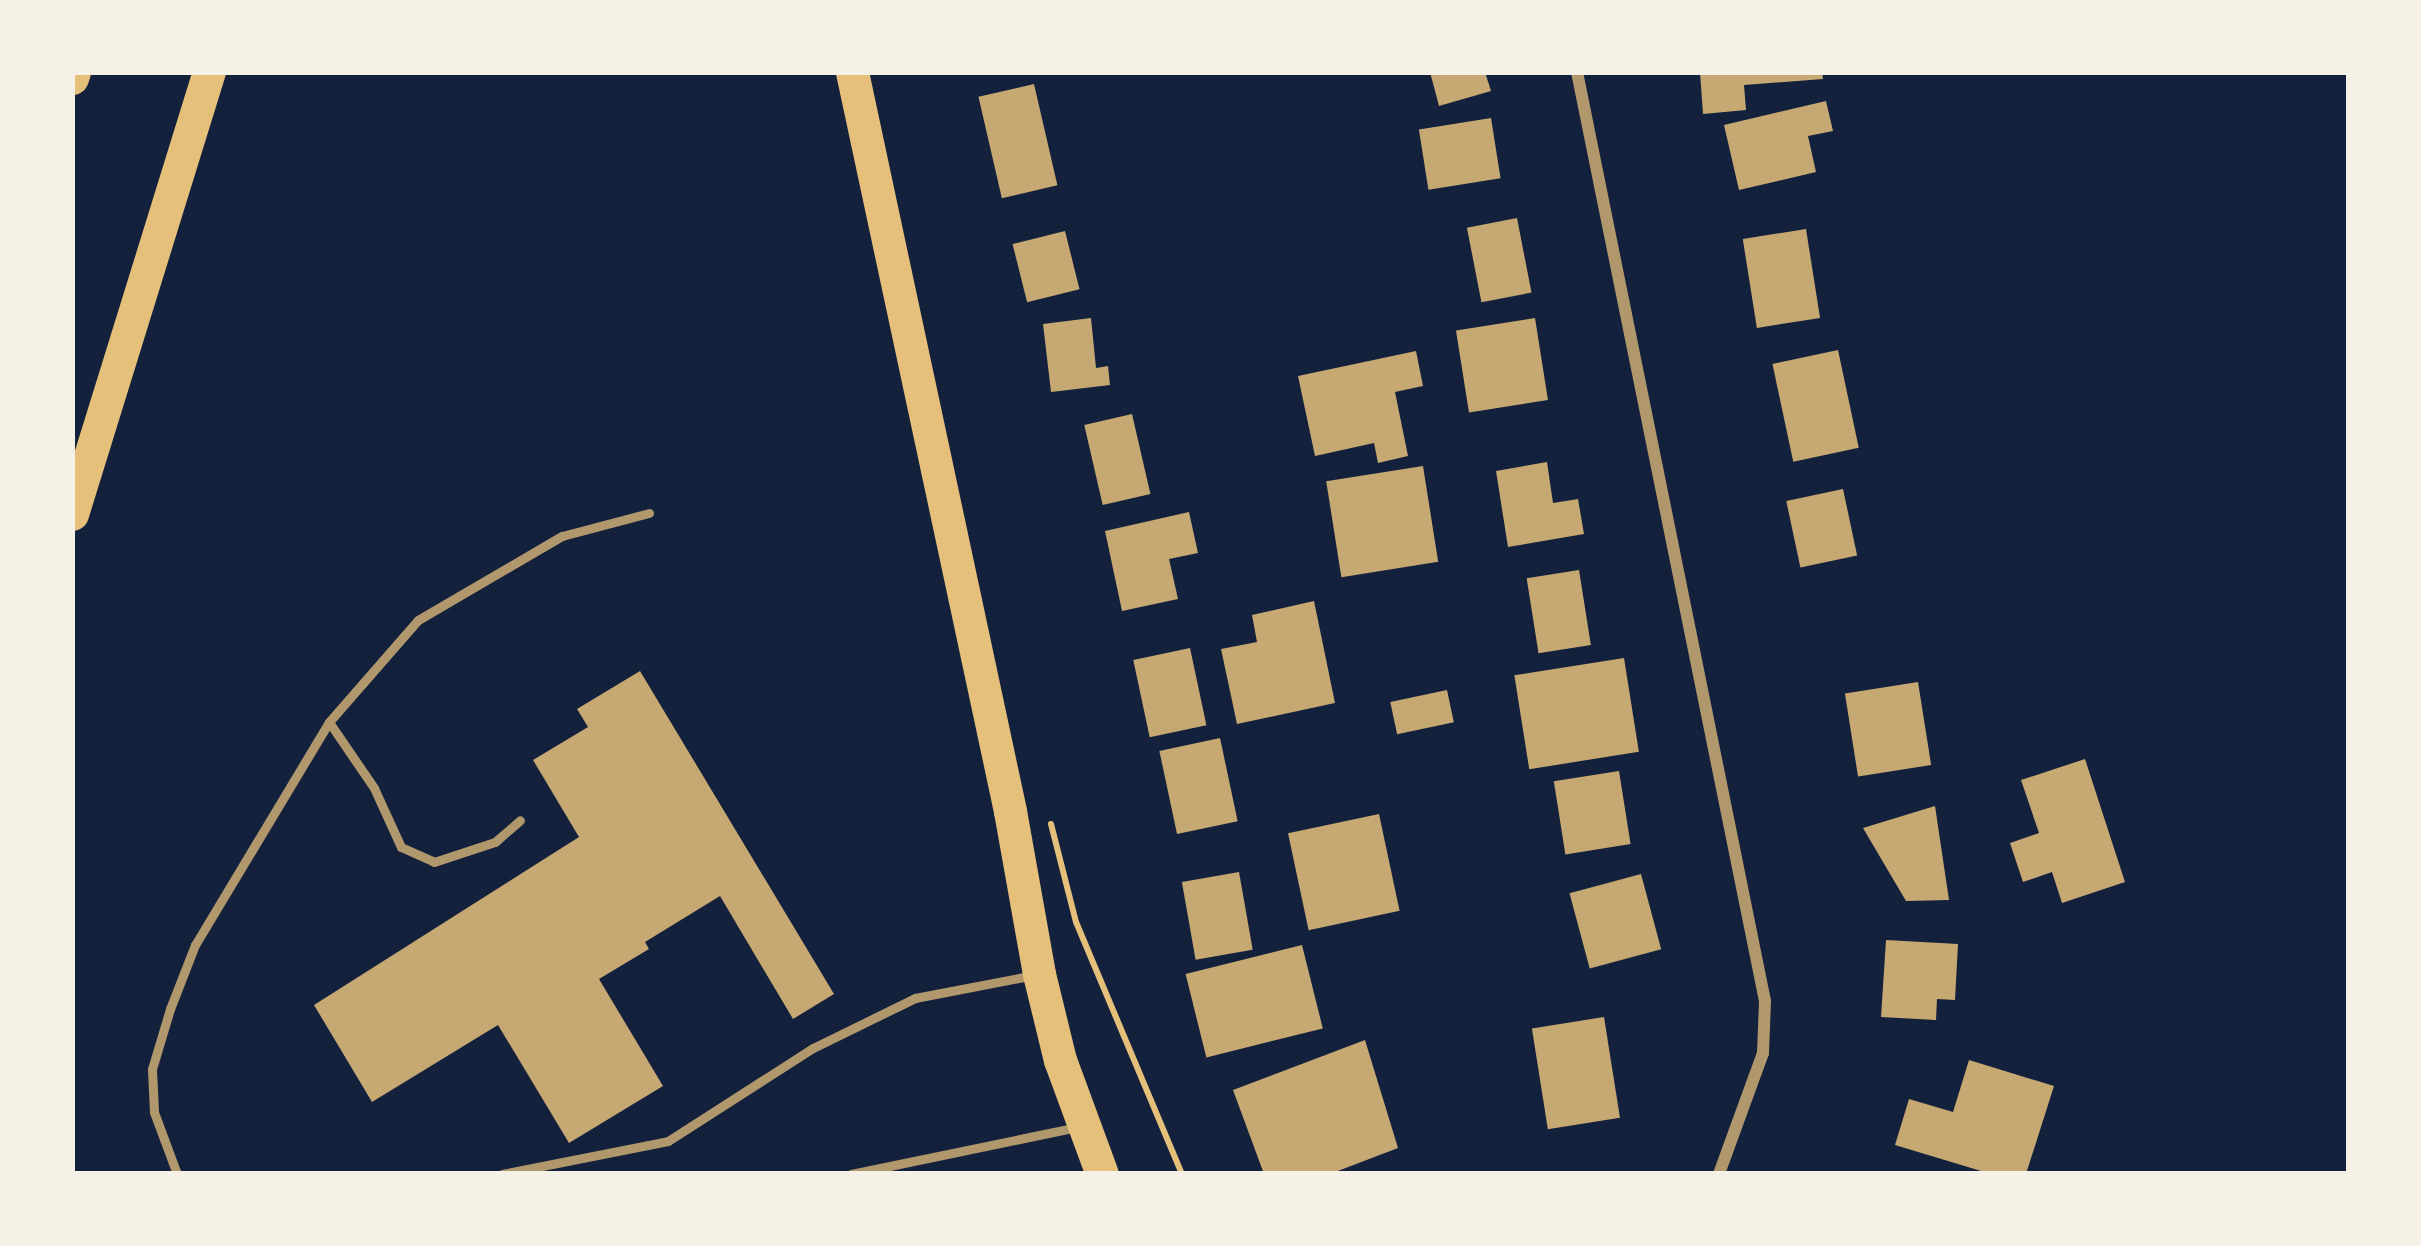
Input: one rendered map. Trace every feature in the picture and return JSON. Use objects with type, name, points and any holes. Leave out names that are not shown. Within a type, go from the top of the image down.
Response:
[{"type":"highway","points":[[72,514],[209,72]]},
{"type":"highway","points":[[852,72],[1010,811],[1039,974],[1083,1126],[1102,1174]]},
{"type":"street","points":[[1577,72],[1765,1001],[1763,1053],[1719,1174]]},
{"type":"lane","points":[[177,1174],[154,1112],[152,1069],[170,1009],[195,945],[329,722],[418,620],[562,536],[650,513]]},
{"type":"lane","points":[[329,722],[374,788],[401,847],[434,862],[495,842],[520,820]]},
{"type":"lane","points":[[502,1174],[668,1142],[813,1048],[915,998],[1039,974]]},
{"type":"lane","points":[[851,1174],[1083,1126]]},
{"type":"path","points":[[1050,820],[1076,922],[1182,1174]]},
{"type":"building","points":[[1430,72],[1485,72],[1491,91],[1439,106]]},
{"type":"building","points":[[1700,72],[1822,72],[1823,79],[1744,85],[1746,110],[1703,114]]},
{"type":"building","points":[[1034,84],[1057,185],[1002,198],[978,97]]},
{"type":"building","points":[[1826,101],[1833,131],[1808,136],[1816,172],[1739,190],[1724,125]]},
{"type":"building","points":[[1491,118],[1501,178],[1428,190],[1419,129]]},
{"type":"building","points":[[1517,218],[1532,293],[1481,302],[1467,228]]},
{"type":"building","points":[[1806,229],[1820,318],[1757,328],[1743,239]]},
{"type":"building","points":[[1065,231],[1080,289],[1027,302],[1013,244]]},
{"type":"building","points":[[1091,318],[1096,368],[1108,366],[1110,385],[1051,392],[1043,324]]},
{"type":"building","points":[[1535,318],[1548,400],[1469,412],[1456,331]]},
{"type":"building","points":[[1838,350],[1859,448],[1793,462],[1772,364]]},
{"type":"building","points":[[1416,351],[1423,386],[1395,392],[1408,456],[1378,463],[1374,443],[1315,456],[1298,376]]},
{"type":"building","points":[[1132,414],[1150,494],[1103,505],[1084,425]]},
{"type":"building","points":[[1547,462],[1553,503],[1578,499],[1584,534],[1508,547],[1496,471]]},
{"type":"building","points":[[1423,466],[1438,562],[1341,577],[1326,481]]},
{"type":"building","points":[[1843,489],[1857,556],[1800,568],[1786,501]]},
{"type":"building","points":[[1189,512],[1198,553],[1169,559],[1178,599],[1122,611],[1105,531]]},
{"type":"building","points":[[1579,570],[1591,645],[1539,653],[1527,578]]},
{"type":"building","points":[[1314,601],[1335,703],[1237,724],[1221,649],[1257,642],[1252,615]]},
{"type":"building","points":[[1190,648],[1206,725],[1150,737],[1133,660]]},
{"type":"building","points":[[1624,658],[1639,752],[1529,769],[1514,675]]},
{"type":"building","points":[[640,671],[834,994],[793,1019],[720,896],[645,942],[649,949],[599,979],[663,1086],[569,1143],[498,1025],[372,1102],[314,1005],[579,837],[533,760],[588,727],[577,709]]},
{"type":"building","points":[[1918,682],[1931,765],[1858,777],[1845,694]]},
{"type":"building","points":[[1447,690],[1454,722],[1397,734],[1390,702]]},
{"type":"building","points":[[1220,738],[1238,821],[1177,834],[1159,751]]},
{"type":"building","points":[[2085,759],[2125,882],[2062,903],[2052,872],[2023,882],[2010,843],[2039,833],[2021,780]]},
{"type":"building","points":[[1619,771],[1631,844],[1565,854],[1554,781]]},
{"type":"building","points":[[1935,806],[1949,900],[1906,901],[1863,828]]},
{"type":"building","points":[[1379,814],[1400,911],[1309,930],[1288,833]]},
{"type":"building","points":[[1239,872],[1253,950],[1196,960],[1182,882]]},
{"type":"building","points":[[1641,874],[1661,949],[1590,968],[1570,893]]},
{"type":"building","points":[[1886,940],[1958,944],[1955,1000],[1937,999],[1936,1020],[1881,1017]]},
{"type":"building","points":[[1302,945],[1323,1028],[1206,1057],[1186,974]]},
{"type":"building","points":[[1604,1017],[1620,1118],[1548,1129],[1532,1028]]},
{"type":"building","points":[[1365,1040],[1398,1148],[1330,1174],[1264,1174],[1233,1090]]},
{"type":"building","points":[[1969,1060],[2054,1086],[2026,1174],[1991,1174],[1895,1145],[1909,1099],[1953,1112]]}]
